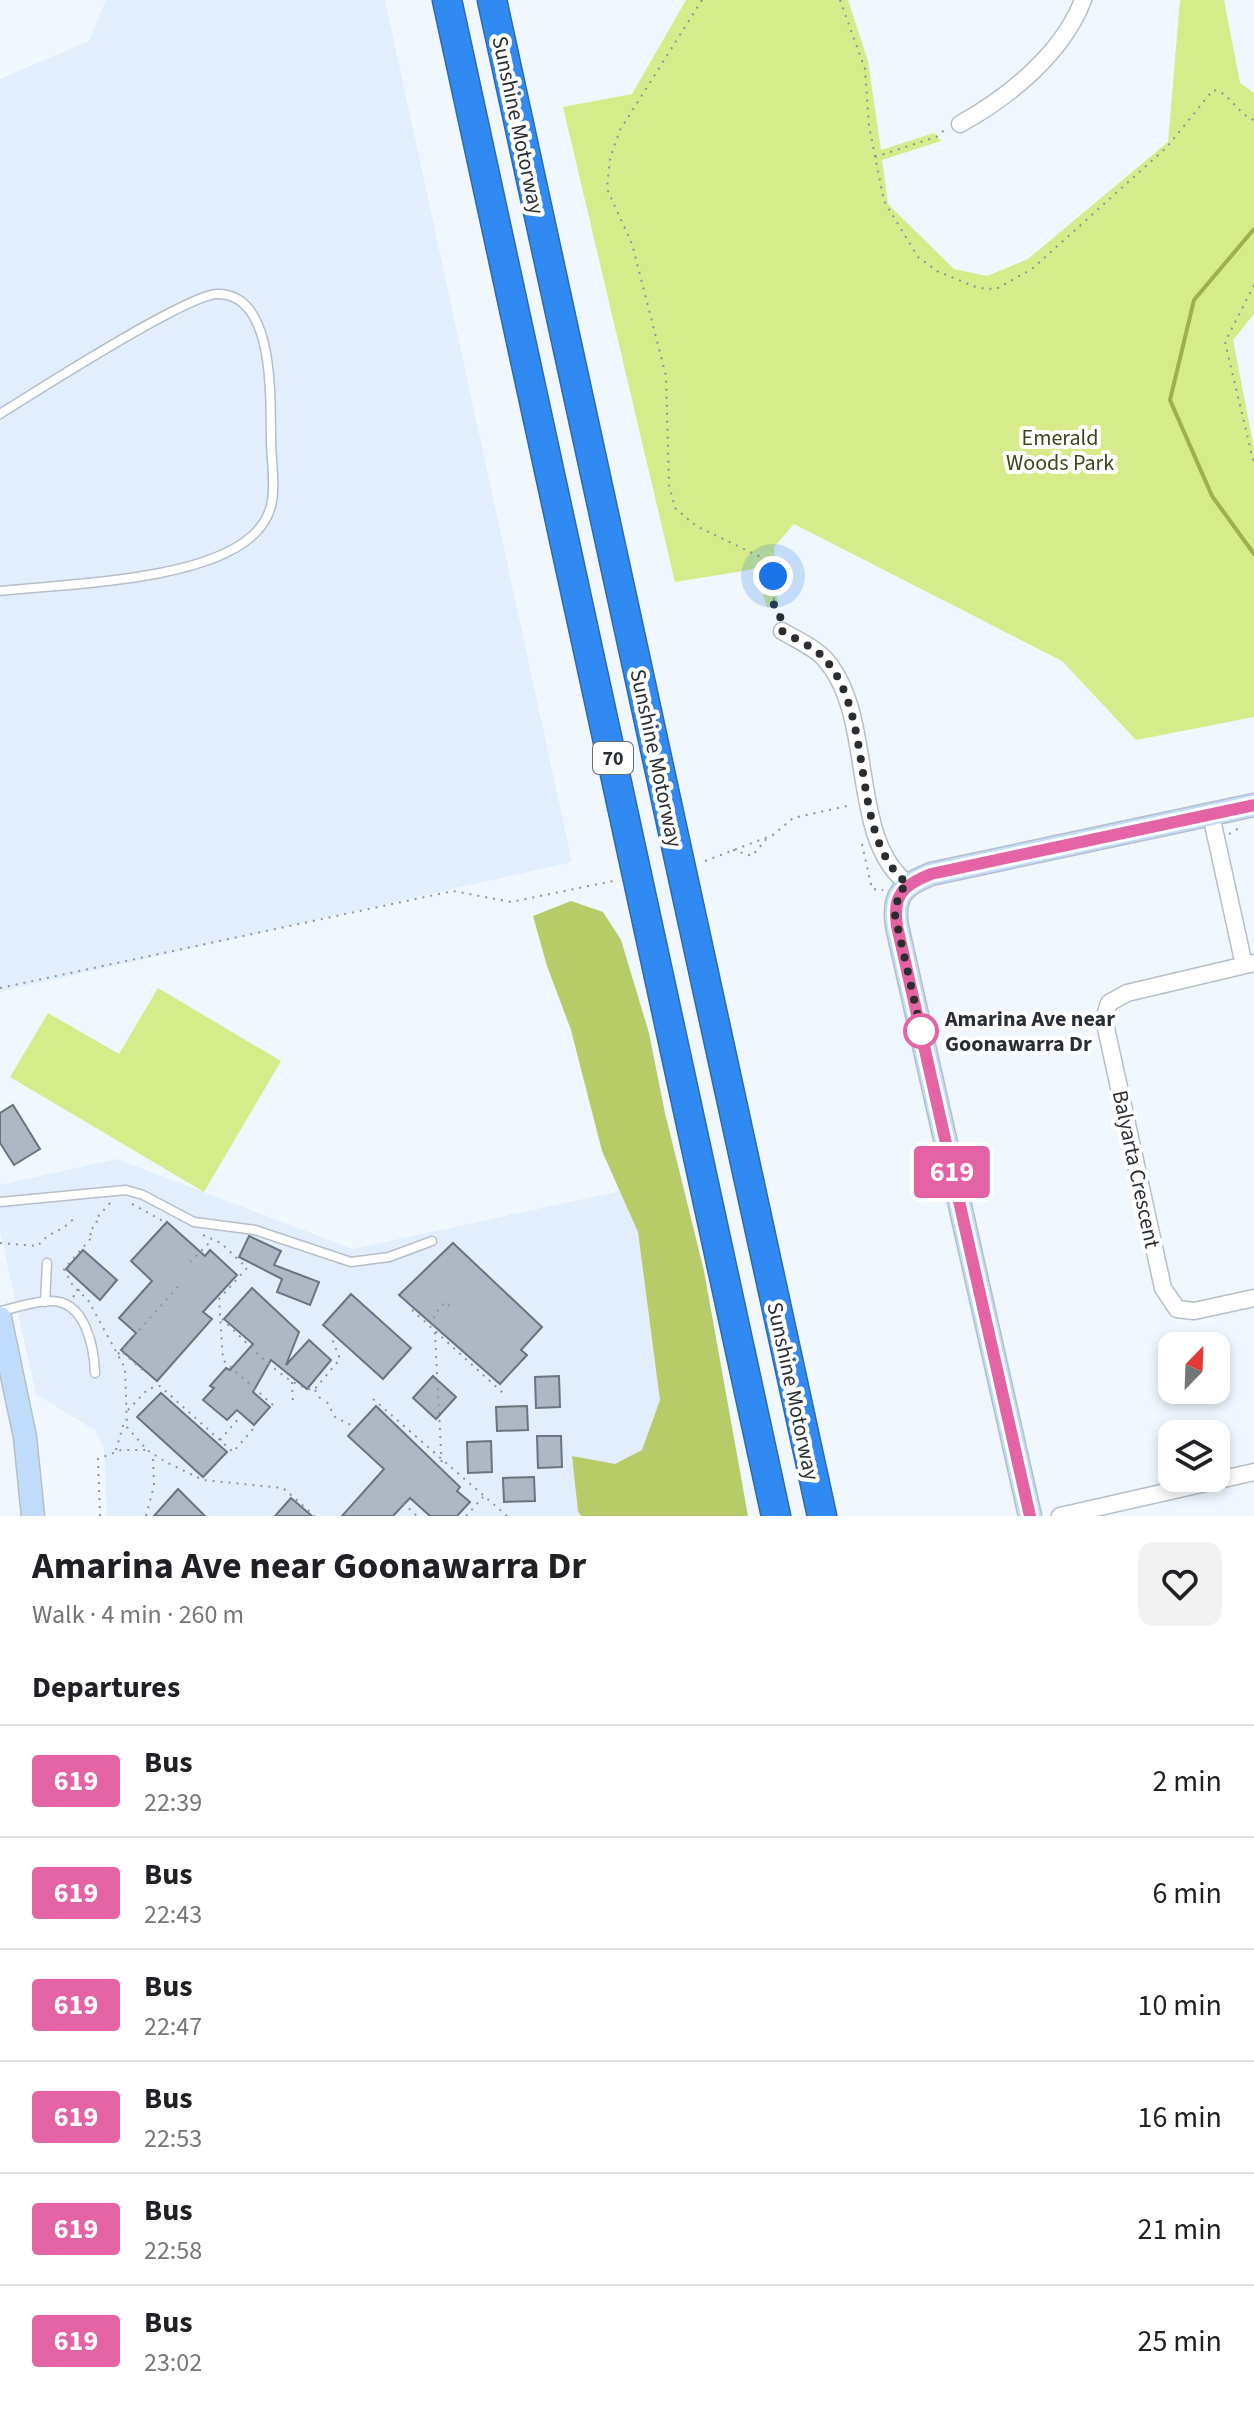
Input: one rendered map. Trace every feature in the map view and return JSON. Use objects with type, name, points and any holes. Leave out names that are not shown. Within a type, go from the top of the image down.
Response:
[{"type":"highway","name":"Sunshine Motorway","points":[[447,0],[776,1516]]},
{"type":"highway","name":"Sunshine Motorway","points":[[492,0],[822,1516]]},
{"type":"street","points":[[960,124],[995,101],[1052,51],[1066,34],[1083,0]]},
{"type":"street","points":[[782,631],[823,657],[842,687],[855,723],[868,801],[886,861],[908,884]]},
{"type":"street","points":[[1030,1516],[897,926],[895,904],[899,892],[908,884],[931,874],[1254,805]]},
{"type":"street","points":[[1211,815],[1249,964]]},
{"type":"street","name":"Balyarta Crescent","points":[[1249,964],[1127,993],[1109,1003],[1104,1019],[1163,1288],[1177,1309],[1194,1311],[1254,1298]]},
{"type":"street","points":[[0,1318],[9,1398],[32,1485],[33,1516]]},
{"type":"street","points":[[1060,1516],[1254,1472]]},
{"type":"lane","points":[[0,414],[151,324],[210,295],[225,295],[241,303],[254,317],[263,338],[269,374],[273,490],[268,514],[254,534],[225,553],[180,568],[0,591]]},
{"type":"lane","points":[[0,1202],[126,1190],[143,1195],[194,1222],[255,1230],[351,1262],[389,1257],[432,1241]]},
{"type":"lane","points":[[45,1302],[47,1263]]},
{"type":"lane","points":[[0,1311],[45,1302],[65,1303],[75,1309],[94,1350],[95,1373]]},
{"type":"path","points":[[702,0],[620,130],[610,158],[607,189],[632,244],[666,376],[669,485],[675,508],[696,526],[765,559],[773,576],[773,603],[780,615],[782,631]]},
{"type":"path","points":[[840,0],[865,69],[874,157],[884,201],[918,257],[948,276],[978,288],[996,289],[1032,269],[1157,156],[1213,90],[1221,92],[1242,114],[1254,120]]},
{"type":"path","points":[[874,157],[936,137],[943,130],[960,124]]},
{"type":"path","points":[[1254,285],[1225,342],[1254,464]]},
{"type":"path","points":[[732,850],[752,856],[793,818],[868,801]]},
{"type":"path","points":[[859,831],[872,889],[883,890]]},
{"type":"path","points":[[705,861],[769,837]]},
{"type":"path","points":[[0,988],[453,891],[511,902],[623,879]]},
{"type":"path","points":[[116,1452],[127,1411],[127,1375],[88,1300],[64,1269],[93,1236],[89,1233],[97,1222],[95,1220],[118,1197],[161,1220],[164,1217],[176,1223]]},
{"type":"path","points":[[0,1243],[38,1246],[46,1237],[65,1230],[74,1218]]},
{"type":"path","points":[[201,1234],[247,1268],[219,1299],[223,1360],[274,1406]]},
{"type":"path","points":[[190,1262],[213,1240]]},
{"type":"path","points":[[117,1355],[181,1283]]},
{"type":"path","points":[[78,1291],[83,1285]]},
{"type":"path","points":[[442,1470],[434,1315],[445,1302],[453,1309]]},
{"type":"path","points":[[412,1310],[503,1393]]},
{"type":"path","points":[[221,1318],[292,1381],[314,1390],[335,1417],[351,1425]]},
{"type":"path","points":[[314,1390],[340,1359],[334,1336]]},
{"type":"path","points":[[121,1351],[146,1373]]},
{"type":"path","points":[[292,1381],[293,1405]]},
{"type":"path","points":[[127,1411],[148,1389],[160,1386],[233,1452],[253,1429]]},
{"type":"path","points":[[373,1399],[507,1516]]},
{"type":"path","points":[[220,1440],[240,1417]]},
{"type":"path","points":[[125,1419],[130,1432],[147,1450],[203,1480],[283,1488],[315,1516]]},
{"type":"path","points":[[100,1516],[98,1459],[116,1452],[147,1450]]},
{"type":"path","points":[[146,1516],[154,1486],[153,1454]]},
{"type":"path","points":[[466,1516],[483,1496]]},
{"type":"path","points":[[403,1503],[417,1516]]},
{"type":"shaded area","points":[[106,0],[385,0],[572,862],[0,992],[0,79],[89,41]]},
{"type":"shaded area","points":[[117,1159],[353,1249],[643,1186],[686,1516],[107,1516],[104,1449],[96,1431],[36,1394],[0,1231],[0,1185]]},
{"type":"green space","name":"Emerald Woods Park","points":[[686,0],[848,0],[868,61],[881,150],[934,133],[941,141],[882,160],[888,204],[954,269],[987,276],[1028,259],[1168,142],[1180,0],[1224,0],[1240,83],[1254,93],[1254,314],[1233,340],[1254,448],[1254,717],[1136,740],[1062,661],[794,524],[774,547],[778,606],[767,607],[755,569],[675,582],[563,107],[632,94]]},
{"type":"green space","points":[[571,901],[603,912],[621,940],[649,1033],[665,1113],[704,1271],[748,1516],[581,1516],[578,1511],[572,1456],[615,1464],[642,1450],[660,1400],[638,1232],[602,1151],[571,1030],[547,966],[533,916]]},
{"type":"green space","points":[[158,988],[281,1061],[204,1192],[10,1077],[48,1013],[119,1054]]},
{"type":"building","points":[[13,1105],[40,1149],[14,1165],[0,1143],[0,1113]]},
{"type":"building","points":[[167,1222],[205,1256],[210,1250],[237,1275],[203,1312],[212,1319],[157,1381],[121,1350],[136,1333],[119,1318],[152,1281],[131,1261]]},
{"type":"building","points":[[249,1236],[281,1251],[274,1265],[319,1282],[310,1305],[277,1292],[282,1279],[239,1257]]},
{"type":"building","points":[[453,1243],[542,1327],[521,1350],[527,1355],[500,1384],[399,1295]]},
{"type":"building","points":[[83,1250],[117,1280],[100,1300],[66,1269]]},
{"type":"building","points":[[252,1288],[299,1332],[286,1365],[309,1340],[331,1360],[307,1389],[271,1360],[253,1392],[270,1407],[254,1425],[237,1410],[227,1420],[203,1400],[214,1388],[210,1386],[226,1368],[230,1370],[253,1344],[224,1319]]},
{"type":"building","points":[[351,1294],[411,1348],[383,1379],[323,1325]]},
{"type":"building","points":[[433,1376],[456,1397],[436,1419],[413,1398]]},
{"type":"building","points":[[559,1376],[560,1407],[536,1408],[535,1377]]},
{"type":"building","points":[[161,1393],[227,1452],[203,1477],[137,1417]]},
{"type":"building","points":[[376,1406],[460,1487],[457,1491],[470,1502],[457,1516],[430,1516],[410,1498],[393,1516],[342,1516],[384,1469],[348,1436]]},
{"type":"building","points":[[527,1406],[528,1430],[497,1431],[496,1407]]},
{"type":"building","points":[[537,1436],[561,1436],[562,1467],[538,1468]]},
{"type":"building","points":[[491,1441],[492,1472],[468,1473],[467,1442]]},
{"type":"building","points":[[534,1477],[535,1501],[504,1502],[503,1478]]},
{"type":"building","points":[[178,1489],[205,1516],[154,1516]]},
{"type":"building","points":[[291,1498],[312,1516],[275,1516]]},
{"type":"waterway","points":[[1254,229],[1194,300],[1170,400],[1212,496],[1254,554]]},
{"type":"bus line","name":"619","points":[[1030,1516],[897,926],[895,904],[899,892],[908,884],[931,874],[1254,805]]},
{"type":"place","name":"Amarina Ave near Goonawarra Dr","points":[[921,1031]]},
{"type":"route","points":[[773,576],[773,603],[780,615],[782,631],[823,657],[842,687],[855,723],[868,801],[886,861],[908,884],[899,892],[895,915],[923,1039],[921,1031]]}]
